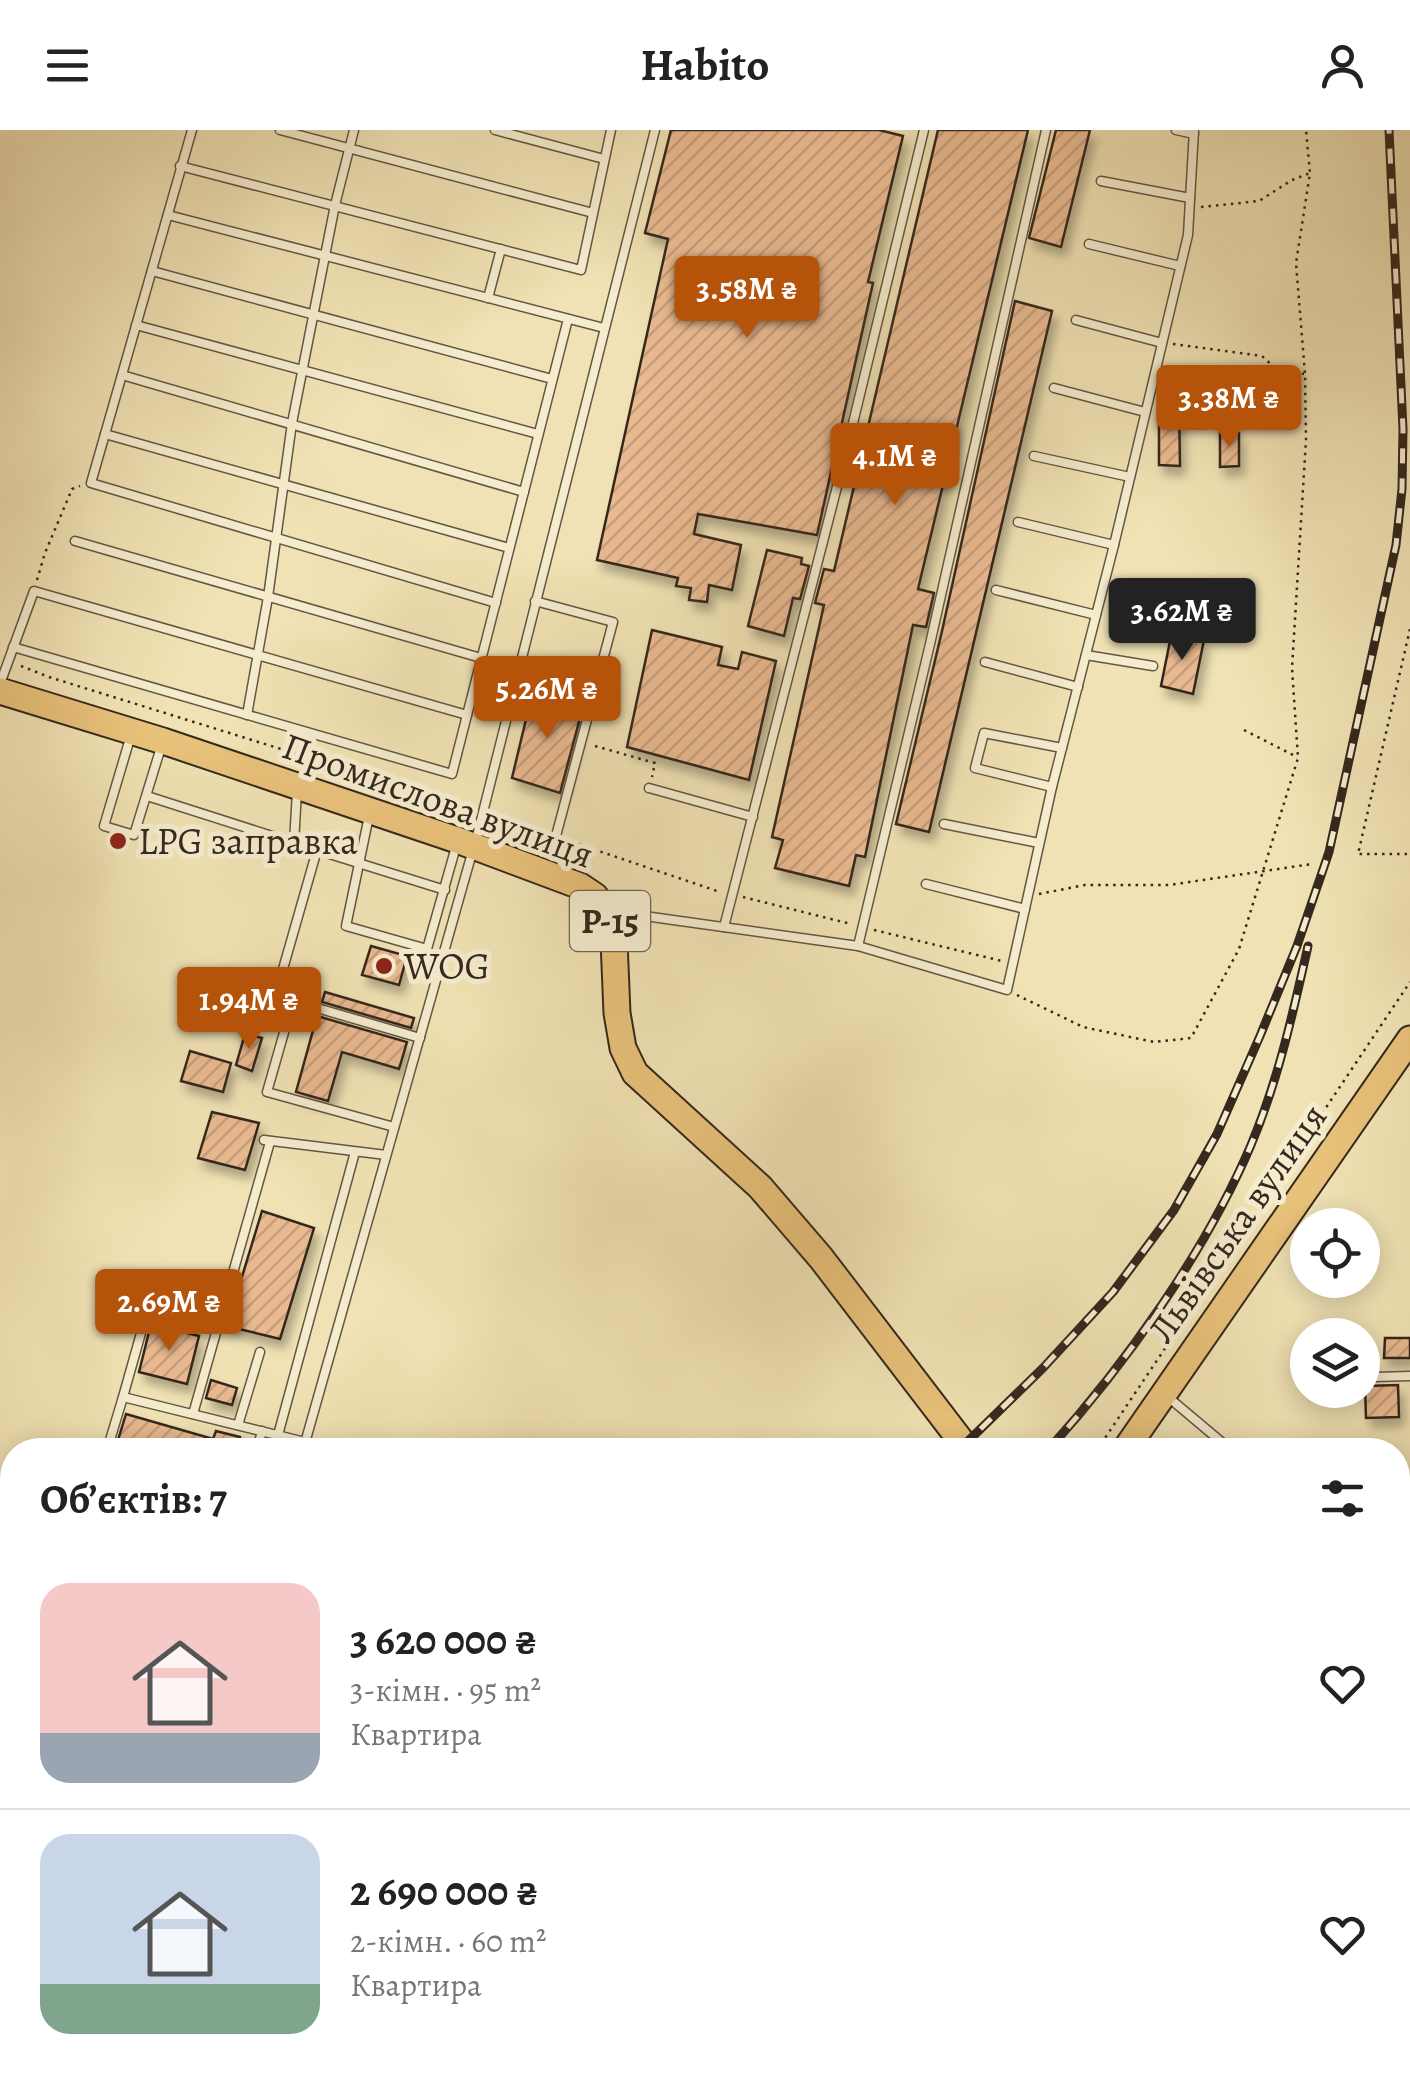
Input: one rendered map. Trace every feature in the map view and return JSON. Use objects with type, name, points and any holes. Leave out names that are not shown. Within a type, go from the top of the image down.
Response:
[{"type":"main road","name":"Промислова вулиця","points":[[0,691],[164,741],[466,844],[564,879],[595,896],[610,922],[623,1048],[636,1073],[760,1187],[822,1258],[959,1438]]},
{"type":"main road","name":"Львівська вулиця","points":[[1133,1438],[1400,1066],[1410,1039]]},
{"type":"lane","points":[[192,130],[91,483],[496,604]]},
{"type":"lane","points":[[280,130],[593,213]]},
{"type":"lane","points":[[247,714],[292,423],[335,205],[354,130]]},
{"type":"lane","points":[[495,130],[604,159]]},
{"type":"lane","points":[[180,166],[581,270],[611,130]]},
{"type":"lane","points":[[306,1438],[420,1038],[466,844],[534,601],[655,130]]},
{"type":"lane","points":[[724,927],[848,448],[924,130]]},
{"type":"lane","points":[[858,946],[1046,130]]},
{"type":"lane","points":[[605,910],[858,946],[1007,990],[1052,788],[1188,235],[1194,132],[1176,130]]},
{"type":"lane","points":[[1101,181],[1190,198]]},
{"type":"lane","points":[[168,215],[604,328]]},
{"type":"lane","points":[[1089,244],[1180,266]]},
{"type":"lane","points":[[488,298],[501,249]]},
{"type":"lane","points":[[152,271],[552,379]]},
{"type":"lane","points":[[13,648],[452,774],[568,319]]},
{"type":"lane","points":[[1076,320],[1162,343]]},
{"type":"lane","points":[[136,325],[538,434]]},
{"type":"lane","points":[[122,375],[524,492]]},
{"type":"lane","points":[[1054,388],[1145,412]]},
{"type":"lane","points":[[105,434],[509,548]]},
{"type":"lane","points":[[1034,456],[1130,478]]},
{"type":"lane","points":[[1018,522],[1114,545]]},
{"type":"lane","points":[[75,541],[481,658]]},
{"type":"lane","points":[[996,590],[1096,615]]},
{"type":"lane","points":[[0,684],[34,592],[467,715]]},
{"type":"lane","points":[[534,601],[613,622],[556,836],[564,879]]},
{"type":"lane","points":[[1086,654],[1153,666]]},
{"type":"lane","points":[[985,662],[1078,687]]},
{"type":"lane","points":[[133,731],[104,826],[134,835],[164,741]]},
{"type":"lane","points":[[1052,788],[976,768],[984,733],[1062,748]]},
{"type":"lane","points":[[294,843],[298,788]]},
{"type":"lane","points":[[649,788],[752,817]]},
{"type":"lane","points":[[146,796],[445,890]]},
{"type":"lane","points":[[370,812],[346,926],[427,949]]},
{"type":"lane","points":[[944,824],[1040,843]]},
{"type":"lane","points":[[422,967],[445,890],[466,844]]},
{"type":"lane","points":[[317,850],[275,997],[420,1038]]},
{"type":"lane","points":[[926,884],[1025,909]]},
{"type":"lane","points":[[293,1001],[267,1092],[394,1127]]},
{"type":"lane","points":[[193,1414],[267,1141],[386,1156]]},
{"type":"lane","points":[[278,1435],[355,1152]]},
{"type":"lane","points":[[112,1438],[142,1334]]},
{"type":"lane","points":[[238,1425],[260,1352]]},
{"type":"lane","points":[[1380,1376],[1410,1376]]},
{"type":"lane","points":[[1164,1394],[1217,1438]]},
{"type":"lane","points":[[124,1397],[285,1438]]},
{"type":"lane","points":[[260,1438],[262,1431]]},
{"type":"path","points":[[1007,990],[1083,1027],[1154,1042],[1192,1038],[1239,949],[1298,758],[1292,668],[1306,440],[1296,263],[1310,173],[1306,130]]},
{"type":"path","points":[[1190,209],[1260,200],[1310,173]]},
{"type":"path","points":[[1162,343],[1262,356],[1275,368],[1305,374]]},
{"type":"path","points":[[34,592],[45,553],[72,488],[91,483]]},
{"type":"path","points":[[1410,629],[1358,854],[1410,854]]},
{"type":"path","points":[[1244,730],[1298,758]]},
{"type":"path","points":[[581,742],[655,763],[649,788]]},
{"type":"path","points":[[494,816],[732,895],[1013,964]]},
{"type":"path","points":[[1028,897],[1086,885],[1169,885],[1312,864]]},
{"type":"path","points":[[1105,1438],[1410,982]]},
{"type":"building","points":[[671,130],[879,130],[903,136],[868,282],[873,283],[817,535],[698,514],[694,534],[741,545],[732,590],[709,585],[707,602],[689,600],[691,588],[676,586],[678,578],[597,560],[668,239],[645,233]]},
{"type":"building","points":[[938,130],[1028,130],[918,589],[934,593],[926,627],[913,625],[865,857],[856,855],[849,886],[775,868],[783,840],[772,837],[824,605],[815,603],[824,569],[834,571]]},
{"type":"building","points":[[1056,130],[1090,130],[1061,247],[1029,238]]},
{"type":"building","points":[[1015,301],[1052,311],[929,832],[896,824]]},
{"type":"building","points":[[1159,402],[1179,402],[1180,466],[1159,465]]},
{"type":"building","points":[[1220,433],[1239,433],[1239,466],[1220,467]]},
{"type":"building","points":[[767,550],[802,558],[801,564],[809,566],[800,599],[793,598],[784,636],[748,626]]},
{"type":"building","points":[[652,630],[722,647],[718,665],[738,669],[742,652],[776,661],[749,780],[627,747]]},
{"type":"building","points":[[1172,631],[1204,640],[1193,694],[1161,686]]},
{"type":"building","points":[[533,690],[584,703],[560,793],[512,778]]},
{"type":"building","name":"WOG","points":[[371,946],[407,956],[399,985],[362,975]]},
{"type":"building","points":[[209,971],[258,986],[253,1002],[204,988]]},
{"type":"building","points":[[325,992],[414,1018],[411,1028],[322,1002]]},
{"type":"building","points":[[317,1016],[407,1042],[399,1069],[342,1052],[328,1101],[296,1092]]},
{"type":"building","points":[[245,1034],[262,1038],[252,1071],[236,1065]]},
{"type":"building","points":[[190,1051],[231,1063],[223,1092],[181,1081]]},
{"type":"building","points":[[212,1112],[259,1123],[245,1170],[198,1158]]},
{"type":"building","points":[[262,1211],[314,1228],[280,1339],[227,1326]]},
{"type":"building","points":[[151,1324],[199,1336],[187,1384],[139,1372]]},
{"type":"building","points":[[1385,1338],[1410,1338],[1410,1358],[1384,1358]]},
{"type":"building","points":[[211,1380],[237,1388],[232,1405],[206,1398]]},
{"type":"building","points":[[1398,1385],[1399,1417],[1366,1418],[1366,1408],[1380,1408],[1380,1386]]},
{"type":"building","points":[[126,1414],[210,1438],[119,1438]]},
{"type":"building","points":[[216,1431],[240,1438],[213,1438]]},
{"type":"railway","points":[[971,1438],[1113,1292],[1174,1210],[1217,1134],[1260,1036],[1297,946],[1329,852],[1396,545],[1402,489],[1403,429],[1389,130]]},
{"type":"railway","points":[[1059,1438],[1162,1305],[1233,1185],[1269,1096],[1308,946]]},
{"type":"place","name":"LPG заправка","points":[[118,841]]},
{"type":"place","name":"WOG","points":[[384,966]]}]
